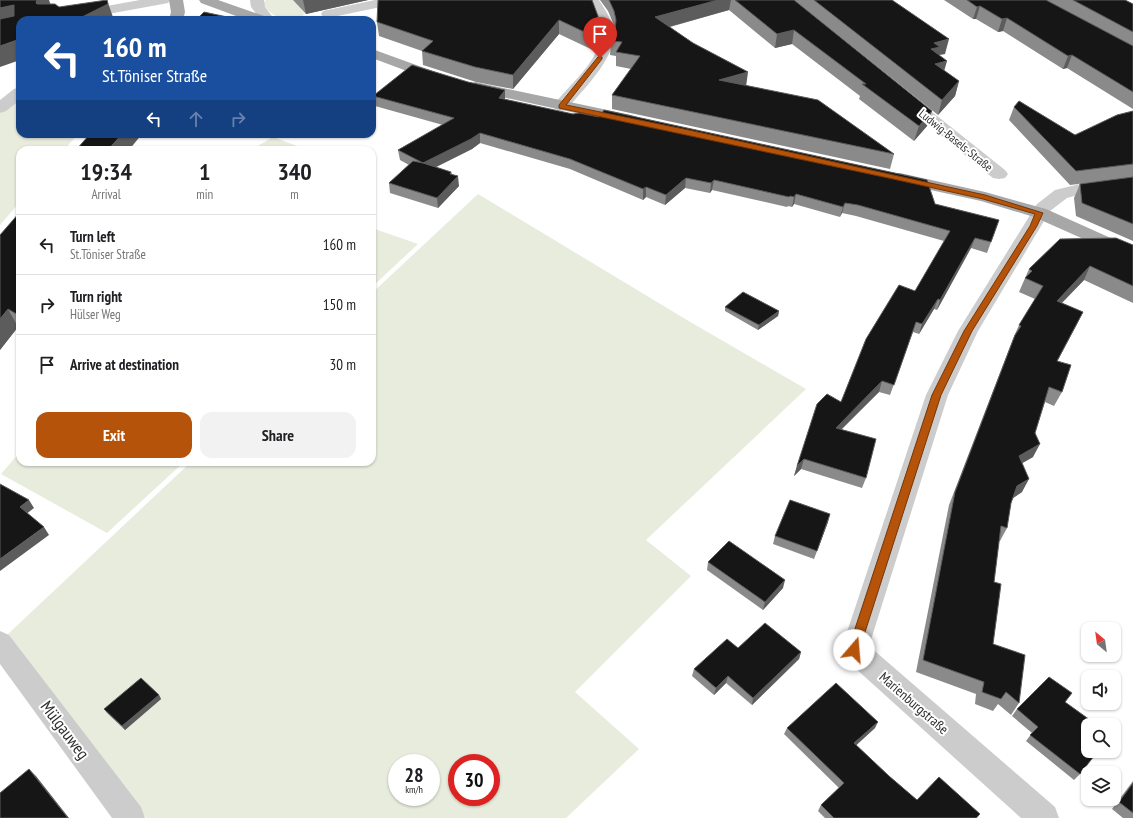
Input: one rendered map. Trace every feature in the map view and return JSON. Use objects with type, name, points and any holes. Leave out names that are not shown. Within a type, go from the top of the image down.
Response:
[{"type":"main road","points":[[176,0],[178,12],[177,16]]},
{"type":"main road","points":[[206,0],[228,4],[254,16]]},
{"type":"main road","points":[[210,16],[228,4]]},
{"type":"main road","points":[[376,54],[455,82],[643,123]]},
{"type":"main road","points":[[886,175],[985,197],[1040,213],[1133,255]]},
{"type":"street","points":[[257,0],[258,7],[265,16]]},
{"type":"street","points":[[328,14],[395,0]]},
{"type":"street","points":[[561,106],[600,58],[608,43],[605,26],[592,0]]},
{"type":"street","points":[[78,16],[157,1]]},
{"type":"street","name":"Ludwig-Basels-Straße","points":[[894,90],[999,174]]},
{"type":"street","points":[[0,108],[16,95]]},
{"type":"street","points":[[1040,213],[1043,208],[1061,194],[1080,189],[1133,183]]},
{"type":"street","name":"Marienburgstraße","points":[[1040,213],[968,331],[937,395],[854,650],[1044,818]]},
{"type":"street","name":"Mülgauweg","points":[[0,643],[130,818]]},
{"type":"shaded area","points":[[266,0],[294,0],[305,14],[302,15],[305,16],[277,16],[267,9],[263,3]]},
{"type":"shaded area","points":[[16,100],[16,138],[74,138],[68,146],[16,146],[16,207],[0,225],[0,113]]},
{"type":"shaded area","points":[[271,138],[276,138],[297,146],[258,146]]},
{"type":"shaded area","points":[[478,194],[687,320],[806,389],[646,540],[691,576],[575,692],[639,749],[566,818],[146,818],[8,634],[187,466],[376,466],[376,289]]},
{"type":"shaded area","points":[[376,229],[418,244],[376,283]]},
{"type":"shaded area","points":[[16,457],[16,466],[180,466],[107,533],[1,474]]},
{"type":"building","points":[[0,0],[37,0],[37,4],[55,4],[59,7],[107,0],[108,4],[84,16],[16,16],[16,40],[0,46],[0,19],[14,16],[14,5],[0,8]]},
{"type":"building","points":[[378,0],[592,0],[598,16],[598,29],[595,37],[559,20],[513,75],[475,67],[422,51],[433,41],[377,22]]},
{"type":"building","points":[[609,0],[718,0],[655,17],[693,43],[748,72],[719,80],[818,100],[894,154],[612,95],[640,56],[616,52],[622,42],[611,41],[615,30],[616,20]]},
{"type":"building","points":[[735,0],[794,0],[932,111],[919,126],[862,84],[866,84],[794,30],[777,34]]},
{"type":"building","points":[[814,0],[892,0],[949,39],[934,43],[940,47],[931,49],[947,61],[935,64],[959,81],[942,100]]},
{"type":"building","points":[[967,0],[1046,0],[1133,46],[1133,92],[1072,55],[1068,56],[1007,18],[1002,19],[980,6],[977,7]]},
{"type":"building","points":[[1073,0],[1125,0],[1133,4],[1133,32]]},
{"type":"building","points":[[204,12],[222,16],[200,16]]},
{"type":"building","points":[[412,65],[468,82],[505,90],[499,98],[573,114],[579,113],[599,117],[604,110],[927,180],[935,204],[999,220],[991,242],[975,238],[940,300],[938,299],[922,324],[916,322],[894,385],[882,381],[836,428],[876,439],[866,478],[804,459],[797,466],[817,404],[827,394],[841,402],[866,339],[899,285],[915,291],[950,231],[858,205],[845,203],[843,207],[796,194],[794,197],[789,197],[714,180],[711,183],[686,178],[666,195],[646,187],[643,189],[570,159],[480,133],[423,163],[398,150],[454,118],[376,97],[376,94]]},
{"type":"building","points":[[1019,101],[1075,135],[1117,115],[1133,111],[1133,164],[1076,171],[1014,107]]},
{"type":"building","points":[[86,138],[118,138],[112,146],[80,146]]},
{"type":"building","points":[[413,161],[451,172],[450,174],[458,176],[437,198],[389,183]]},
{"type":"building","points":[[1133,177],[1133,224],[1082,203],[1080,184]]},
{"type":"building","points":[[16,217],[16,314],[8,309],[0,319],[0,235]]},
{"type":"building","points":[[1116,238],[1133,245],[1133,286],[1090,266],[1057,301],[1083,312],[1057,361],[1071,365],[1062,392],[1049,387],[1035,433],[1040,444],[1019,456],[1029,479],[1017,486],[1011,503],[1007,528],[1001,526],[994,582],[1001,584],[993,644],[1025,655],[1019,703],[1006,692],[1001,699],[982,692],[984,682],[923,660],[955,492],[1015,335],[1021,326],[1019,325],[1043,286],[1025,278],[1032,271],[1029,269],[1060,239]]},
{"type":"building","points":[[743,292],[779,311],[759,325],[725,307]]},
{"type":"building","points":[[0,484],[29,500],[20,507],[44,527],[0,559]]},
{"type":"building","points":[[790,500],[830,514],[817,551],[775,536]]},
{"type":"building","points":[[729,541],[785,580],[765,602],[708,562]]},
{"type":"building","points":[[765,623],[801,652],[753,698],[728,676],[716,688],[694,669],[727,639],[738,648]]},
{"type":"building","points":[[1049,677],[1072,693],[1065,702],[1087,718],[1081,718],[1081,758],[1093,758],[1086,766],[1081,766],[1080,774],[1030,735],[1038,727],[1017,709]]},
{"type":"building","points":[[141,678],[159,695],[122,726],[104,709]]},
{"type":"building","points":[[836,683],[878,722],[854,743],[889,776],[917,800],[939,777],[980,814],[976,818],[834,818],[821,805],[844,783],[787,728]]},
{"type":"building","points":[[29,769],[68,818],[0,818],[0,793]]},
{"type":"building","points":[[1133,783],[1133,813],[1121,804],[1121,799]]},
{"type":"route","points":[[600,58],[561,106],[893,176],[985,197],[1040,213],[968,331],[937,395],[854,650]]}]
